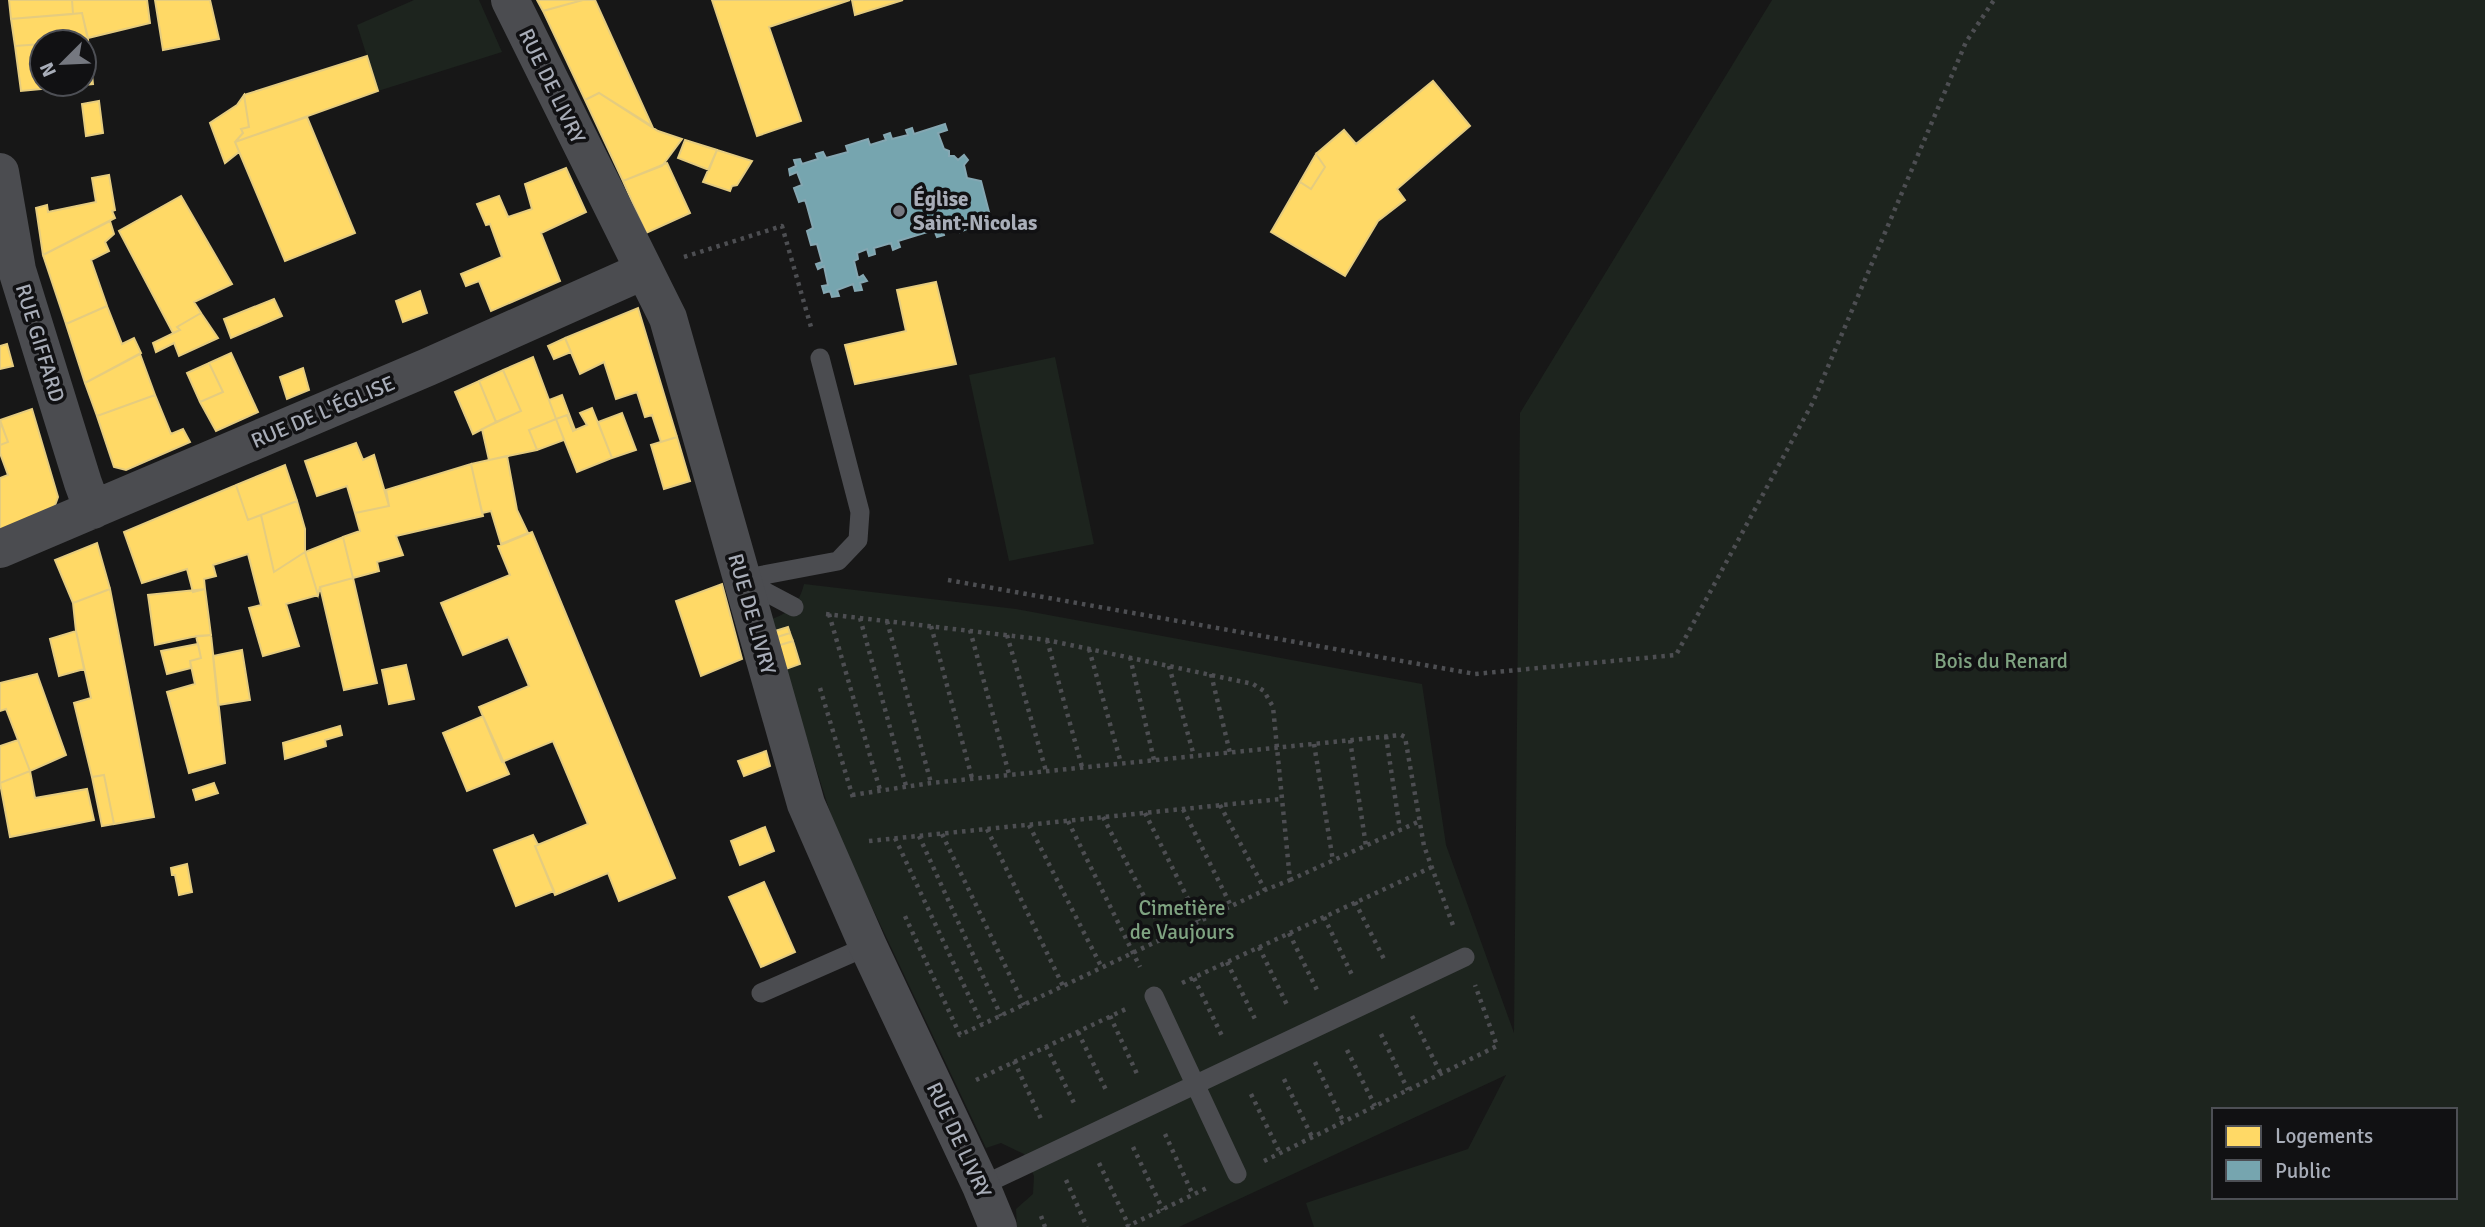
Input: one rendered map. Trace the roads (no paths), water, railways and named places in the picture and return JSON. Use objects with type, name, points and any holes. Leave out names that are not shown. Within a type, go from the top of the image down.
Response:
[{"type":"street","name":"RUE DE LIVRY","points":[[510,0],[668,318],[806,804],[868,946],[998,1227]]},
{"type":"street","name":"RUE GIFFARD","points":[[0,172],[18,270],[93,510]]},
{"type":"street","name":"RUE DE L'ÉGLISE","points":[[0,549],[428,368],[643,271]]},
{"type":"lane","points":[[742,579],[838,561],[858,540],[860,512],[820,358]]},
{"type":"lane","points":[[742,579],[794,607]]},
{"type":"lane","points":[[761,993],[868,946]]},
{"type":"lane","points":[[981,1186],[1465,957]]},
{"type":"lane","points":[[1154,996],[1237,1174]]},
{"type":"place","name":"Église Saint-Nicolas","points":[[899,211]]},
{"type":"park label","name":"Bois du Renard","points":[[2001,661]]},
{"type":"park label","name":"Cimetière de Vaujours","points":[[1182,920]]}]
